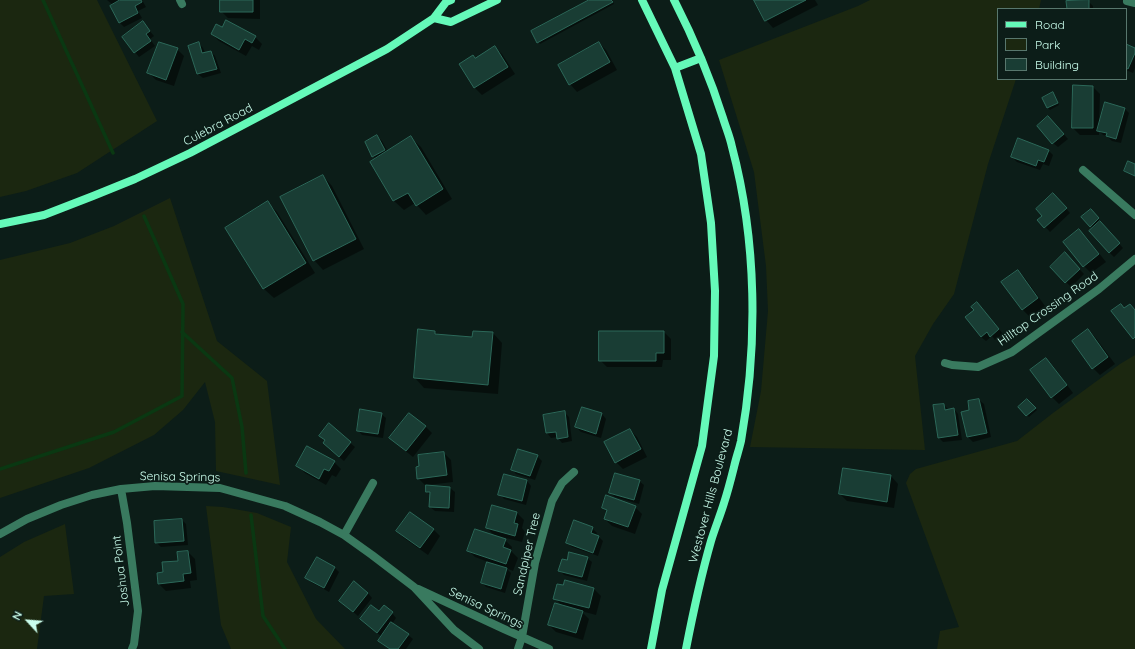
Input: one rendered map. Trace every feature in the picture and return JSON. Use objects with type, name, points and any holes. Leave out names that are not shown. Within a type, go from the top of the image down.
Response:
[{"type":"main road","name":"Culebra Road","points":[[0,224],[44,215],[135,179],[190,153],[387,48],[434,18],[446,2],[450,0]]},
{"type":"main road","points":[[434,18],[451,22],[497,0]]},
{"type":"main road","name":"Westover Hills Boulevard","points":[[642,0],[675,68],[700,154],[711,223],[715,291],[714,356],[702,446],[662,590],[651,649]]},
{"type":"main road","name":"Westover Hills Boulevard","points":[[674,0],[702,58],[732,146],[741,187],[749,237],[752,286],[752,329],[749,377],[741,442],[699,585],[686,649]]},
{"type":"main road","points":[[675,68],[702,58]]},
{"type":"street","points":[[1083,170],[1135,215]]},
{"type":"street","name":"Hilltop Crossing Road","points":[[945,363],[978,367],[1012,352],[1099,289],[1135,259]]},
{"type":"street","name":"Sandpiper Tree","points":[[518,649],[522,637],[535,563],[552,501],[562,483],[574,472]]},
{"type":"street","points":[[344,535],[373,483]]},
{"type":"street","name":"Senisa Springs","points":[[0,534],[27,519],[61,505],[92,495],[121,489],[155,486],[220,488],[285,506],[344,535],[414,587],[454,630],[479,649]]},
{"type":"street","name":"Joshua Point","points":[[121,489],[127,523],[138,610],[134,644],[132,649]]},
{"type":"street","name":"Senisa Springs","points":[[414,587],[549,649]]},
{"type":"green space","points":[[0,0],[97,0],[157,121],[77,173],[26,191],[0,197]]},
{"type":"green space","points":[[870,0],[1041,0],[1039,8],[997,8],[997,80],[1016,80],[988,164],[954,294],[933,324],[915,356],[925,450],[750,447],[761,391],[768,311],[766,266],[754,172],[719,60]]},
{"type":"green space","points":[[170,198],[217,341],[267,381],[280,485],[216,471],[215,422],[205,382],[183,410],[154,435],[89,468],[0,498],[0,260],[70,243],[114,226]]},
{"type":"green space","points":[[1135,355],[1135,649],[937,649],[940,631],[959,627],[906,483],[910,474],[916,469],[1017,441],[1120,364]]},
{"type":"green space","points":[[206,506],[223,507],[257,513],[291,527],[287,562],[316,619],[345,649],[231,649],[221,625]]},
{"type":"green space","points":[[65,524],[74,594],[44,596],[37,649],[0,649],[0,557],[24,542]]},
{"type":"building","points":[[120,0],[141,0],[142,2],[135,6],[138,13],[119,23],[110,6]]},
{"type":"building","points":[[220,0],[253,0],[253,12],[220,12]]},
{"type":"building","points":[[589,0],[611,0],[613,2],[537,43],[531,31]]},
{"type":"building","points":[[754,0],[806,0],[765,21]]},
{"type":"building","points":[[1089,0],[1089,8],[1067,8],[1066,1]]},
{"type":"building","points":[[226,20],[256,36],[252,43],[245,39],[239,50],[211,34],[216,24],[222,27]]},
{"type":"building","points":[[143,21],[150,31],[146,34],[151,41],[134,53],[122,37]]},
{"type":"building","points":[[159,42],[178,48],[166,80],[147,73]]},
{"type":"building","points":[[199,42],[202,53],[211,51],[217,69],[197,74],[188,46]]},
{"type":"building","points":[[599,42],[610,62],[569,85],[558,65]]},
{"type":"building","points":[[1127,44],[1135,48],[1135,53],[1128,69]]},
{"type":"building","points":[[495,46],[508,67],[474,88],[459,64],[473,55],[475,58]]},
{"type":"building","points":[[1073,85],[1093,86],[1093,128],[1072,128]]},
{"type":"building","points":[[1053,92],[1058,103],[1047,108],[1042,98]]},
{"type":"building","points":[[1105,102],[1125,108],[1116,139],[1106,136],[1107,133],[1097,131]]},
{"type":"building","points":[[1048,116],[1064,134],[1052,144],[1037,126]]},
{"type":"building","points":[[377,135],[385,150],[372,157],[365,142]]},
{"type":"building","points":[[411,136],[443,189],[416,206],[408,193],[393,201],[370,162]]},
{"type":"building","points":[[1018,138],[1049,150],[1044,162],[1038,160],[1036,166],[1011,157]]},
{"type":"building","points":[[1128,161],[1135,164],[1135,176],[1124,171]]},
{"type":"building","points":[[323,175],[356,239],[313,261],[280,197]]},
{"type":"building","points":[[1053,193],[1067,208],[1044,228],[1037,220],[1042,216],[1036,209]]},
{"type":"building","points":[[268,201],[306,263],[263,289],[225,228]]},
{"type":"building","points":[[1091,209],[1099,218],[1090,227],[1081,217]]},
{"type":"building","points":[[1100,221],[1120,243],[1109,253],[1089,231]]},
{"type":"building","points":[[1079,229],[1099,254],[1083,267],[1063,242]]},
{"type":"building","points":[[1065,252],[1080,269],[1065,283],[1050,267]]},
{"type":"building","points":[[1018,270],[1038,298],[1022,310],[1001,282]]},
{"type":"building","points":[[977,302],[999,329],[990,337],[987,332],[981,337],[965,317],[974,310],[971,307]]},
{"type":"building","points":[[1121,304],[1124,308],[1130,304],[1135,310],[1135,337],[1133,339],[1111,311]]},
{"type":"building","points":[[418,329],[435,331],[435,334],[472,337],[473,331],[493,332],[488,385],[414,378]]},
{"type":"building","points":[[1088,329],[1108,357],[1092,369],[1072,341]]},
{"type":"building","points":[[599,331],[664,331],[664,353],[656,353],[656,361],[599,361]]},
{"type":"building","points":[[1046,358],[1067,385],[1051,398],[1030,370]]},
{"type":"building","points":[[979,399],[987,433],[967,437],[961,412],[969,410],[968,401]]},
{"type":"building","points":[[1027,399],[1036,408],[1026,416],[1018,407]]},
{"type":"building","points":[[944,404],[945,410],[954,408],[958,435],[938,438],[933,405]]},
{"type":"building","points":[[582,407],[602,413],[596,434],[575,427]]},
{"type":"building","points":[[360,409],[382,413],[378,434],[357,431]]},
{"type":"building","points":[[565,411],[568,437],[557,439],[556,432],[546,433],[543,415]]},
{"type":"building","points":[[409,413],[426,426],[406,451],[389,438]]},
{"type":"building","points":[[329,423],[351,442],[339,457],[323,443],[325,440],[319,436]]},
{"type":"building","points":[[630,429],[641,449],[615,463],[604,442]]},
{"type":"building","points":[[307,446],[335,461],[329,471],[324,469],[319,479],[296,466]]},
{"type":"building","points":[[518,449],[538,455],[530,476],[511,470]]},
{"type":"building","points":[[444,452],[447,475],[417,479],[416,467],[419,466],[418,455]]},
{"type":"building","points":[[843,468],[891,475],[887,502],[839,494]]},
{"type":"building","points":[[615,473],[640,480],[634,500],[609,493]]},
{"type":"building","points":[[504,474],[527,480],[522,501],[498,495]]},
{"type":"building","points":[[426,485],[450,487],[449,508],[429,507],[430,492],[426,492]]},
{"type":"building","points":[[606,495],[636,506],[628,527],[604,519],[607,510],[602,508]]},
{"type":"building","points":[[492,505],[517,512],[514,523],[518,524],[515,536],[486,528]]},
{"type":"building","points":[[410,512],[434,529],[420,548],[396,531]]},
{"type":"building","points":[[182,519],[184,541],[155,543],[154,521]]},
{"type":"building","points":[[574,520],[593,527],[591,533],[599,536],[593,553],[566,543]]},
{"type":"building","points":[[475,529],[506,539],[503,547],[511,550],[506,564],[467,551]]},
{"type":"building","points":[[188,551],[191,573],[183,574],[184,581],[158,584],[157,573],[163,572],[162,562],[178,561],[177,552]]},
{"type":"building","points":[[569,552],[588,557],[582,577],[558,571],[562,559],[567,560]]},
{"type":"building","points":[[317,557],[335,567],[324,588],[305,578]]},
{"type":"building","points":[[487,562],[507,568],[501,589],[481,583]]},
{"type":"building","points":[[565,580],[594,588],[589,608],[553,599],[557,584],[563,585]]},
{"type":"building","points":[[354,581],[368,593],[353,612],[339,601]]},
{"type":"building","points":[[555,603],[583,611],[576,633],[548,625]]},
{"type":"building","points":[[371,605],[379,611],[384,605],[393,612],[377,633],[360,619]]},
{"type":"building","points":[[391,622],[409,634],[398,649],[390,649],[378,641]]},
{"type":"waterway","points":[[43,0],[113,153]]},
{"type":"waterway","points":[[0,469],[114,432],[182,396],[183,304],[144,216]]},
{"type":"waterway","points":[[182,332],[232,378],[242,427],[246,473]]},
{"type":"waterway","points":[[251,515],[263,616],[285,649]]}]
